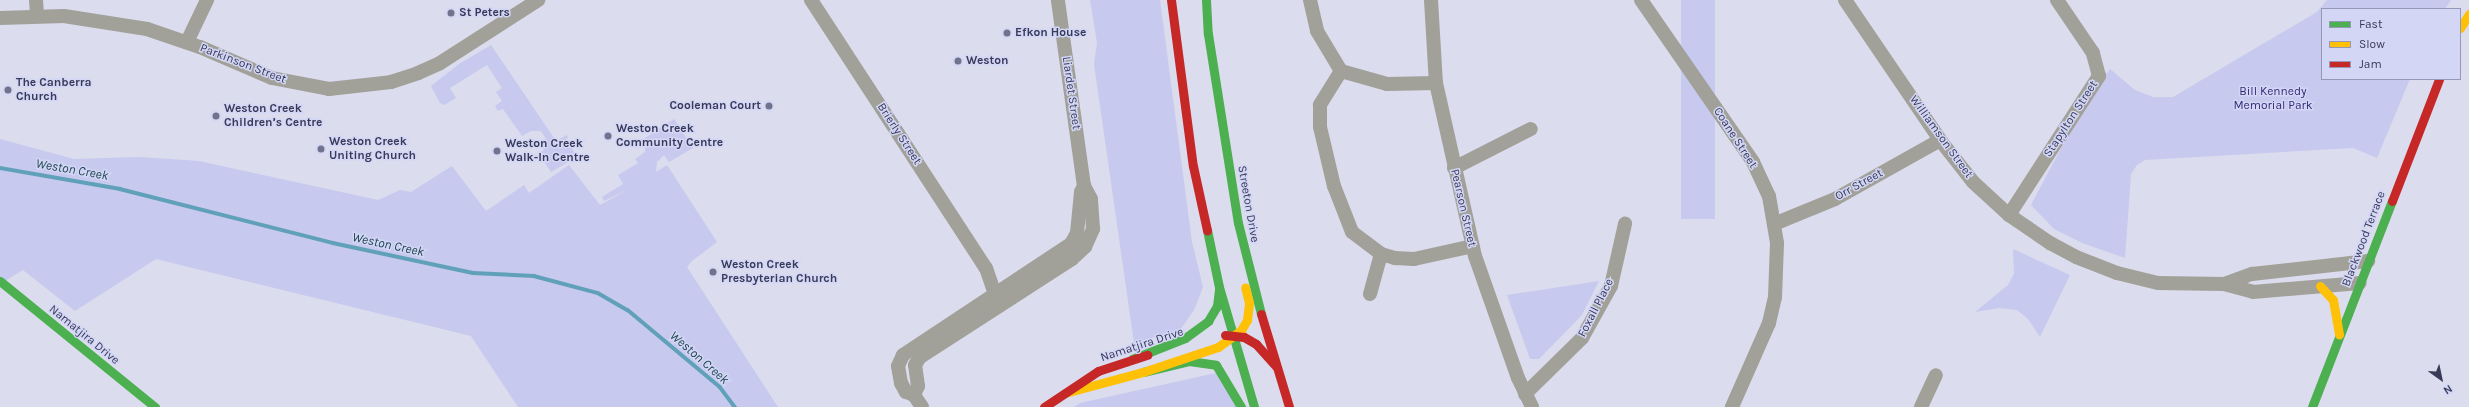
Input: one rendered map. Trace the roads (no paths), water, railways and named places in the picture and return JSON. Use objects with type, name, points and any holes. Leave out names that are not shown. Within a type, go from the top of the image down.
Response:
[{"type":"main road","points":[[1171,0],[1189,142],[1219,287],[1254,407]]},
{"type":"main road","name":"Streeton Drive","points":[[1206,0],[1208,34],[1240,237],[1289,407]]},
{"type":"main road","points":[[2461,26],[2469,14]]},
{"type":"main road","name":"Blackwood Terrace","points":[[2312,407],[2439,80]]},
{"type":"main road","name":"Namatjira Drive","points":[[1065,393],[1142,372],[1218,347],[1241,330],[1247,320],[1249,303],[1238,267],[1240,237]]},
{"type":"main road","name":"Namatjira Drive","points":[[0,281],[155,407]]},
{"type":"main road","points":[[2320,286],[2333,300],[2337,313],[2339,337]]},
{"type":"main road","points":[[1132,359],[1152,349],[1185,338],[1208,322],[1217,306],[1219,287]]},
{"type":"main road","points":[[1214,335],[1244,337],[1256,344],[1276,366]]},
{"type":"main road","name":"Namatjira Drive","points":[[1044,407],[1098,371],[1132,359],[1200,339]]},
{"type":"main road","points":[[1142,372],[1189,361],[1216,365],[1241,407]]},
{"type":"street","points":[[36,0],[37,16]]},
{"type":"street","points":[[187,42],[207,0]]},
{"type":"street","name":"Parkinson Street","points":[[0,18],[64,16],[139,27],[187,42],[272,78],[296,84],[329,89],[367,86],[391,82],[440,63],[538,0]]},
{"type":"street","name":"Brierly Street","points":[[812,0],[986,268],[998,299]]},
{"type":"street","name":"Liardet Street","points":[[998,299],[920,356],[915,365],[918,386],[914,395],[906,392],[900,383],[898,366],[903,355],[1013,290],[1071,244],[1077,234],[1084,186],[1058,0]]},
{"type":"street","points":[[1310,0],[1317,31],[1341,71],[1387,84],[1436,83]]},
{"type":"street","name":"Pearson Street","points":[[1431,0],[1436,83],[1454,168],[1473,246],[1491,305],[1525,402]]},
{"type":"street","name":"Coane Street","points":[[1641,0],[1753,162],[1769,196],[1774,224],[1777,269],[1771,317],[1732,407]]},
{"type":"street","name":"Williamson Street","points":[[1845,0],[1940,140],[1972,182],[2009,215],[2050,243],[2117,273],[2158,283],[2224,284],[2253,292],[2360,283]]},
{"type":"street","name":"Stapylton Street","points":[[2009,215],[2099,76],[2093,53],[2057,0]]},
{"type":"street","points":[[1341,71],[1320,105],[1320,127],[1325,152],[1338,199],[1352,232],[1380,254],[1395,258],[1414,259],[1473,246]]},
{"type":"street","points":[[1454,168],[1531,129]]},
{"type":"street","name":"Orr Street","points":[[1774,224],[1835,199],[1940,140]]},
{"type":"street","name":"Foxall Place","points":[[1525,402],[1582,338],[1611,286],[1625,224]]},
{"type":"street","points":[[1370,294],[1380,254]]},
{"type":"street","name":"Williamson Street","points":[[2224,284],[2252,274],[2368,261]]},
{"type":"street","name":"Brierly Street","points":[[986,268],[1013,290]]},
{"type":"street","points":[[1921,407],[1936,374]]},
{"type":"street","points":[[914,395],[922,407]]},
{"type":"waterway","name":"Weston Creek","points":[[0,168],[120,189],[333,243],[473,273],[534,276],[598,293],[628,310],[720,387],[735,407]]},
{"type":"place","name":"St Peters","points":[[451,13]]},
{"type":"place","name":"Efkon House","points":[[1007,33]]},
{"type":"place","name":"Weston","points":[[958,61]]},
{"type":"place","name":"The Canberra Church","points":[[8,90]]},
{"type":"place","name":"Cooleman Court","points":[[769,106]]},
{"type":"place","name":"Weston Creek Children’s Centre","points":[[216,116]]},
{"type":"place","name":"Weston Creek Community Centre","points":[[608,136]]},
{"type":"place","name":"Weston Creek Uniting Church","points":[[321,149]]},
{"type":"place","name":"Weston Creek Walk-In Centre","points":[[497,151]]},
{"type":"place","name":"Weston Creek Presbyterian Church","points":[[713,272]]},
{"type":"park label","name":"Bill Kennedy Memorial Park","points":[[2273,99]]}]
